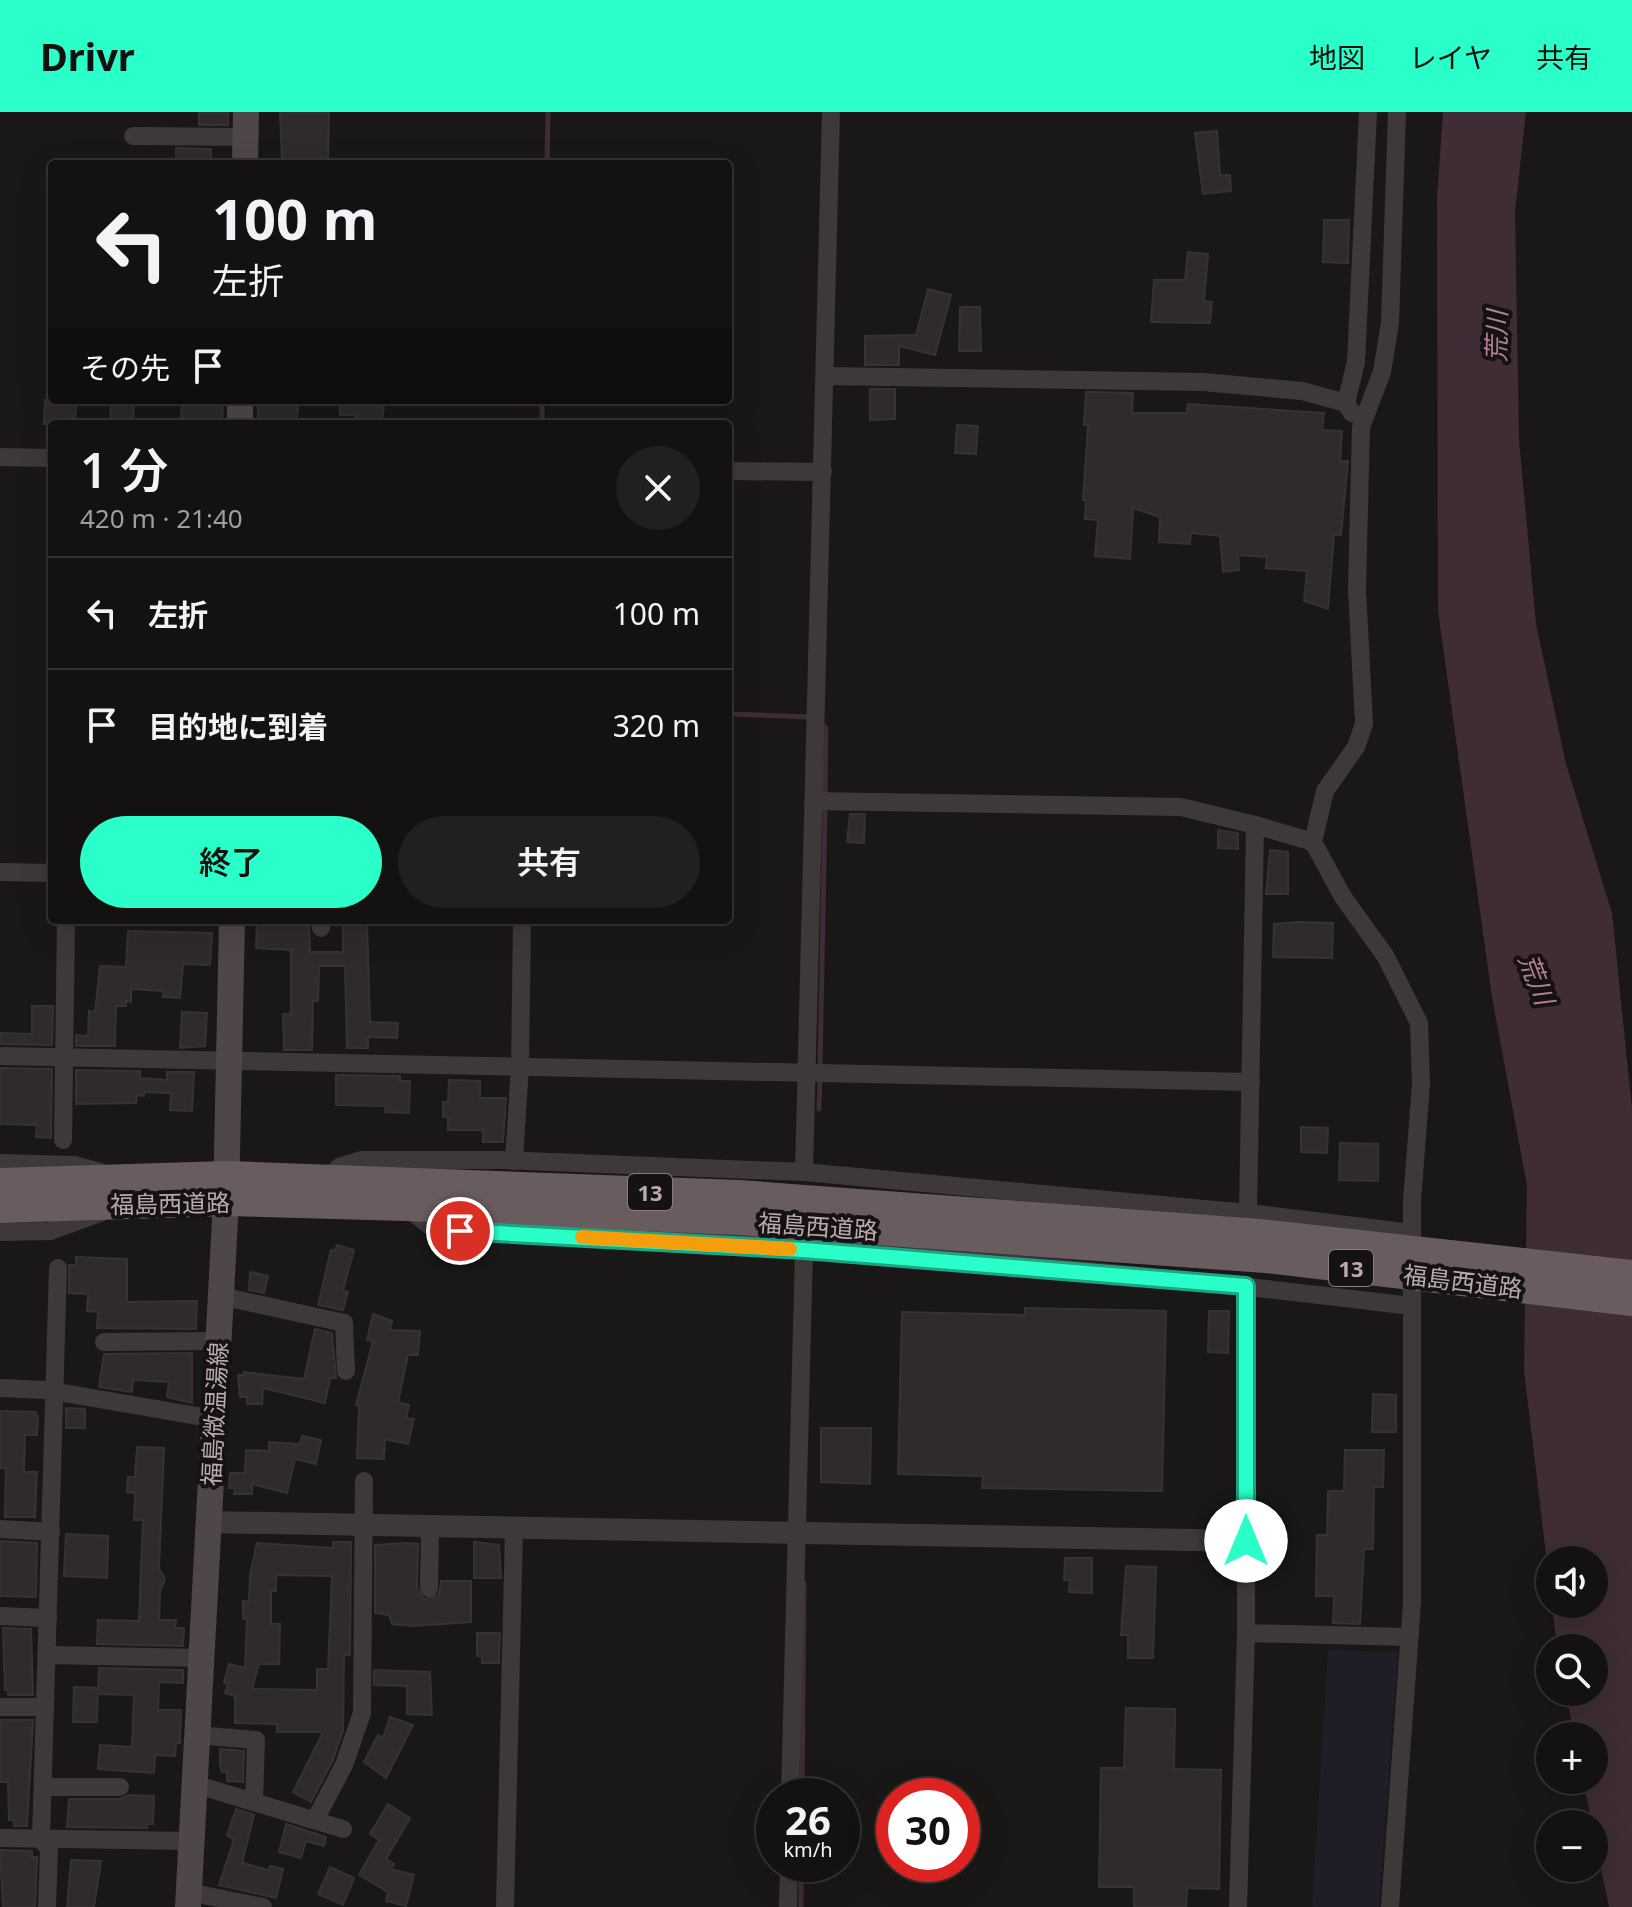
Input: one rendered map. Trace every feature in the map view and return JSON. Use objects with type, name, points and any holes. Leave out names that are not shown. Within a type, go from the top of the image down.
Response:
[{"type":"highway","name":"福島西道路","points":[[0,1208],[125,1192],[226,1189],[325,1180],[739,1195],[1632,1301]]},
{"type":"highway","name":"福島西道路","points":[[0,1183],[125,1192]]},
{"type":"highway","name":"福島西道路","points":[[226,1189],[405,1206],[1071,1232],[1260,1234],[1632,1275]]},
{"type":"main road","points":[[245,160],[246,125]]},
{"type":"main road","name":"福島微温湯線","points":[[188,1899],[226,1189],[232,924]]},
{"type":"street","points":[[804,1172],[831,112]]},
{"type":"street","points":[[1346,403],[1356,362],[1368,112]]},
{"type":"street","points":[[1390,1907],[1408,1637],[1414,1439],[1412,1233],[1421,1084],[1419,1023],[1386,957],[1343,897],[1313,842],[1325,791],[1356,747],[1364,724],[1357,589],[1361,427],[1382,372],[1390,323],[1397,112]]},
{"type":"street","points":[[133,136],[246,125]]},
{"type":"street","points":[[825,376],[1203,382],[1302,391],[1346,403],[1361,427]]},
{"type":"street","points":[[0,457],[48,458]]},
{"type":"street","points":[[732,471],[823,472]]},
{"type":"street","points":[[813,801],[1181,807],[1313,842]]},
{"type":"street","points":[[1248,1213],[1255,825]]},
{"type":"street","points":[[0,872],[48,873]]},
{"type":"street","points":[[63,1140],[66,924]]},
{"type":"street","points":[[514,1161],[520,1066],[522,924]]},
{"type":"street","points":[[0,1056],[1251,1082]]},
{"type":"street","points":[[325,1180],[339,1167],[361,1160],[514,1161],[804,1172],[1248,1213],[1412,1233]]},
{"type":"street","points":[[0,1163],[74,1165],[125,1192]]},
{"type":"street","points":[[0,1232],[50,1231],[125,1192]]},
{"type":"street","points":[[405,1206],[435,1230],[804,1250],[1246,1286],[1411,1306]]},
{"type":"street","points":[[790,1778],[804,1250]]},
{"type":"street","points":[[47,1907],[49,1849],[41,1839],[58,1268]]},
{"type":"street","points":[[1238,1907],[1246,1633],[1246,1286]]},
{"type":"street","points":[[221,1296],[344,1323],[346,1371]]},
{"type":"street","points":[[104,1342],[218,1341]]},
{"type":"street","points":[[0,1388],[56,1392],[215,1419]]},
{"type":"street","points":[[315,1820],[344,1765],[362,1713],[364,1481]]},
{"type":"street","points":[[208,1522],[796,1530],[1246,1541]]},
{"type":"street","points":[[429,1588],[430,1527]]},
{"type":"street","points":[[505,1907],[514,1528]]},
{"type":"street","points":[[0,1529],[51,1532]]},
{"type":"street","points":[[0,1616],[48,1618]]},
{"type":"street","points":[[1246,1633],[1408,1637]]},
{"type":"street","points":[[48,1655],[200,1658]]},
{"type":"street","points":[[0,1707],[45,1707]]},
{"type":"street","points":[[196,1735],[256,1740],[254,1801]]},
{"type":"street","points":[[194,1784],[343,1829]]},
{"type":"street","points":[[43,1787],[120,1787]]},
{"type":"street","points":[[0,1838],[190,1841]]},
{"type":"street","points":[[788,1907],[789,1882]]},
{"type":"street","points":[[188,1899],[263,1907]]},
{"type":"shaded area","points":[[1328,1650],[1398,1652],[1379,1907],[1312,1907]]},
{"type":"water","name":"荒川","points":[[1443,112],[1526,112],[1515,212],[1519,440],[1536,624],[1566,764],[1612,913],[1632,1109],[1632,1907],[1609,1907],[1604,1882],[1608,1882],[1608,1810],[1589,1810],[1586,1794],[1608,1794],[1608,1722],[1571,1722],[1569,1706],[1608,1706],[1608,1634],[1555,1634],[1554,1618],[1608,1618],[1608,1546],[1545,1546],[1524,1370],[1527,1186],[1492,997],[1438,611],[1437,199]]},
{"type":"building","points":[[199,112],[228,112],[228,125],[199,125]]},
{"type":"building","points":[[280,112],[329,112],[328,158],[282,159]]},
{"type":"building","points":[[1217,131],[1220,175],[1230,175],[1231,191],[1203,194],[1195,133]]},
{"type":"building","points":[[176,148],[211,149],[211,160],[176,160]]},
{"type":"building","points":[[1324,220],[1349,220],[1348,263],[1323,262]]},
{"type":"building","points":[[1188,252],[1208,254],[1204,301],[1212,302],[1210,323],[1151,322],[1154,280],[1185,280]]},
{"type":"building","points":[[928,289],[951,295],[935,355],[899,346],[899,365],[865,365],[865,336],[916,335]]},
{"type":"building","points":[[960,307],[980,307],[981,351],[959,351]]},
{"type":"building","points":[[870,389],[895,389],[895,419],[870,420]]},
{"type":"building","points":[[1086,392],[1133,393],[1132,413],[1187,413],[1188,404],[1324,413],[1322,430],[1342,431],[1340,461],[1348,461],[1341,535],[1334,534],[1328,609],[1304,601],[1307,571],[1266,568],[1267,557],[1238,555],[1239,570],[1223,572],[1220,536],[1191,533],[1190,544],[1159,542],[1160,517],[1133,508],[1130,559],[1095,556],[1098,520],[1085,519],[1086,500],[1083,500],[1088,425],[1084,425]]},
{"type":"building","points":[[45,400],[48,404],[76,404],[74,420],[48,420],[48,424],[44,424]]},
{"type":"building","points":[[111,404],[134,404],[133,420],[110,420]]},
{"type":"building","points":[[182,404],[223,404],[222,420],[181,420]]},
{"type":"building","points":[[258,404],[298,404],[296,420],[258,420]]},
{"type":"building","points":[[340,404],[384,404],[382,420],[355,420],[355,415],[340,415]]},
{"type":"building","points":[[957,425],[978,426],[976,454],[955,453]]},
{"type":"building","points":[[850,814],[865,814],[864,843],[847,842]]},
{"type":"building","points":[[1218,830],[1238,833],[1238,849],[1218,848]]},
{"type":"building","points":[[1270,850],[1288,852],[1288,894],[1266,894]]},
{"type":"building","points":[[1333,923],[1332,958],[1273,957],[1274,924]]},
{"type":"building","points":[[257,924],[309,924],[310,952],[343,952],[343,924],[367,924],[370,1022],[398,1023],[397,1038],[368,1037],[368,1048],[347,1048],[345,966],[319,966],[318,1001],[313,1001],[312,1050],[284,1050],[283,1014],[291,1014],[291,950],[256,948]]},
{"type":"building","points":[[128,931],[212,933],[210,965],[183,964],[180,998],[163,997],[163,991],[131,989],[131,1002],[126,1001],[126,1006],[116,1006],[115,1046],[76,1046],[76,1035],[88,1036],[89,1011],[95,1012],[100,966],[126,967]]},
{"type":"building","points":[[32,1006],[53,1006],[52,1045],[0,1044],[0,1033],[32,1034]]},
{"type":"building","points":[[182,1012],[207,1013],[205,1046],[180,1048]]},
{"type":"building","points":[[0,1068],[52,1069],[51,1138],[36,1137],[37,1125],[0,1124]]},
{"type":"building","points":[[76,1070],[140,1071],[140,1078],[167,1080],[167,1072],[194,1072],[192,1111],[170,1110],[171,1093],[144,1092],[144,1096],[137,1095],[136,1103],[76,1104]]},
{"type":"building","points":[[336,1075],[400,1076],[400,1081],[410,1081],[409,1113],[385,1112],[386,1106],[336,1105]]},
{"type":"building","points":[[449,1080],[480,1081],[480,1098],[506,1098],[503,1142],[483,1142],[483,1130],[448,1130],[448,1117],[443,1117],[443,1102],[448,1102]]},
{"type":"building","points":[[1301,1127],[1328,1128],[1327,1153],[1301,1152]]},
{"type":"building","points":[[1340,1143],[1378,1144],[1378,1181],[1339,1180]]},
{"type":"building","points":[[337,1245],[354,1250],[343,1290],[348,1292],[343,1310],[318,1305],[331,1250],[335,1251]]},
{"type":"building","points":[[76,1257],[127,1259],[127,1302],[197,1301],[196,1329],[97,1328],[98,1312],[87,1311],[88,1294],[69,1293],[69,1265],[76,1265]]},
{"type":"building","points":[[250,1272],[268,1276],[264,1293],[249,1290]]},
{"type":"building","points":[[1025,1308],[1166,1311],[1162,1491],[982,1488],[983,1476],[898,1474],[902,1312],[1025,1315]]},
{"type":"building","points":[[1209,1311],[1229,1311],[1228,1353],[1208,1352]]},
{"type":"building","points":[[373,1314],[392,1321],[390,1330],[420,1331],[418,1355],[408,1355],[398,1402],[409,1405],[406,1418],[414,1419],[408,1444],[385,1439],[384,1459],[357,1458],[359,1406],[356,1405],[373,1341],[367,1340]]},
{"type":"building","points":[[315,1329],[332,1333],[336,1378],[330,1378],[325,1403],[263,1388],[262,1404],[247,1404],[247,1397],[240,1397],[238,1375],[244,1375],[244,1372],[304,1379]]},
{"type":"building","points":[[192,1353],[192,1403],[167,1397],[169,1382],[133,1380],[132,1392],[99,1387],[104,1354]]},
{"type":"building","points":[[1373,1394],[1396,1395],[1396,1432],[1372,1432]]},
{"type":"building","points":[[66,1408],[85,1409],[85,1428],[66,1428]]},
{"type":"building","points":[[0,1411],[35,1412],[38,1418],[37,1435],[25,1435],[24,1472],[37,1472],[35,1517],[5,1517],[6,1468],[0,1468]]},
{"type":"building","points":[[821,1428],[871,1428],[870,1484],[821,1482]]},
{"type":"building","points":[[302,1436],[321,1440],[316,1464],[295,1459],[287,1493],[252,1484],[252,1494],[234,1494],[235,1488],[229,1488],[230,1473],[245,1473],[246,1450],[269,1451],[269,1442],[300,1444]]},
{"type":"building","points":[[137,1447],[164,1448],[159,1568],[165,1579],[160,1591],[159,1620],[176,1620],[175,1628],[184,1628],[183,1646],[97,1644],[98,1620],[139,1621],[143,1520],[134,1520],[135,1493],[127,1492],[128,1477],[135,1477]]},
{"type":"building","points":[[1345,1450],[1384,1450],[1383,1487],[1374,1487],[1373,1549],[1364,1549],[1360,1624],[1333,1623],[1334,1596],[1316,1596],[1317,1535],[1327,1535],[1328,1491],[1344,1491]]},
{"type":"building","points":[[66,1534],[108,1536],[107,1578],[64,1576]]},
{"type":"building","points":[[0,1541],[37,1543],[36,1597],[0,1596]]},
{"type":"building","points":[[333,1542],[351,1542],[350,1655],[344,1655],[343,1730],[333,1760],[311,1802],[293,1792],[323,1732],[277,1732],[277,1724],[235,1723],[235,1696],[225,1693],[228,1684],[224,1683],[229,1664],[245,1668],[247,1619],[243,1619],[243,1601],[249,1602],[250,1575],[257,1543],[333,1548]],"holes":[[[276,1575],[332,1576],[328,1669],[317,1669],[317,1690],[252,1689],[259,1664],[279,1664],[280,1624],[271,1624],[271,1591],[276,1591]]]},
{"type":"building","points":[[474,1542],[499,1545],[501,1578],[474,1578]]},
{"type":"building","points":[[418,1544],[417,1588],[424,1599],[439,1595],[441,1581],[471,1581],[471,1622],[413,1626],[392,1624],[389,1615],[375,1613],[375,1545]]},
{"type":"building","points":[[1065,1558],[1092,1558],[1092,1593],[1069,1592],[1070,1580],[1064,1580]]},
{"type":"building","points":[[1126,1566],[1156,1567],[1153,1658],[1128,1658],[1128,1635],[1121,1635]]},
{"type":"building","points":[[3,1628],[31,1629],[33,1695],[8,1695],[8,1690],[5,1690]]},
{"type":"building","points":[[477,1633],[500,1633],[499,1663],[482,1663],[482,1657],[477,1656]]},
{"type":"building","points":[[99,1668],[183,1670],[183,1683],[159,1682],[158,1710],[181,1710],[180,1743],[176,1743],[175,1756],[155,1755],[154,1773],[98,1769],[100,1745],[132,1747],[134,1695],[98,1694]]},
{"type":"building","points":[[374,1670],[430,1672],[432,1715],[407,1714],[407,1686],[374,1685]]},
{"type":"building","points":[[74,1687],[98,1688],[97,1722],[73,1722]]},
{"type":"building","points":[[1126,1708],[1175,1709],[1174,1769],[1221,1770],[1219,1889],[1187,1888],[1186,1907],[1134,1907],[1134,1887],[1099,1887],[1101,1768],[1124,1768]]},
{"type":"building","points":[[390,1717],[413,1725],[386,1778],[364,1762],[378,1735],[383,1738]]},
{"type":"building","points":[[0,1720],[33,1720],[27,1826],[14,1826],[14,1820],[9,1820],[8,1782],[0,1782]]},
{"type":"building","points":[[220,1749],[244,1751],[243,1782],[227,1781],[227,1772],[222,1772],[220,1765]]},
{"type":"building","points":[[129,1795],[154,1796],[153,1824],[147,1824],[147,1828],[67,1827],[69,1799],[120,1799]]},
{"type":"building","points":[[388,1804],[410,1818],[386,1859],[394,1864],[391,1869],[414,1875],[406,1906],[386,1901],[388,1892],[359,1875],[379,1840],[370,1834]]},
{"type":"building","points":[[236,1809],[254,1815],[242,1863],[269,1870],[270,1866],[283,1869],[276,1898],[219,1885],[234,1840],[227,1835]]},
{"type":"building","points":[[286,1824],[326,1837],[324,1846],[306,1841],[301,1858],[279,1852]]},
{"type":"building","points":[[0,1850],[32,1851],[32,1857],[37,1857],[35,1907],[3,1907]]},
{"type":"building","points":[[71,1860],[101,1861],[94,1907],[67,1907]]},
{"type":"building","points":[[330,1867],[354,1878],[343,1905],[318,1894]]},
{"type":"waterway","points":[[547,160],[548,112]]},
{"type":"waterway","points":[[542,404],[542,420]]},
{"type":"waterway","points":[[732,714],[811,717]]},
{"type":"waterway","points":[[819,723],[826,728],[825,797]]},
{"type":"waterway","points":[[820,1069],[825,807]]},
{"type":"waterway","points":[[819,1109],[820,1079]]},
{"type":"waterway","points":[[802,1778],[804,1583]]},
{"type":"waterway","points":[[801,1882],[801,1907]]},
{"type":"slow traffic","points":[[582,1237],[790,1249]]},
{"type":"route","points":[[460,1231],[804,1250],[1116,1273],[1246,1286],[1246,1541]]}]
